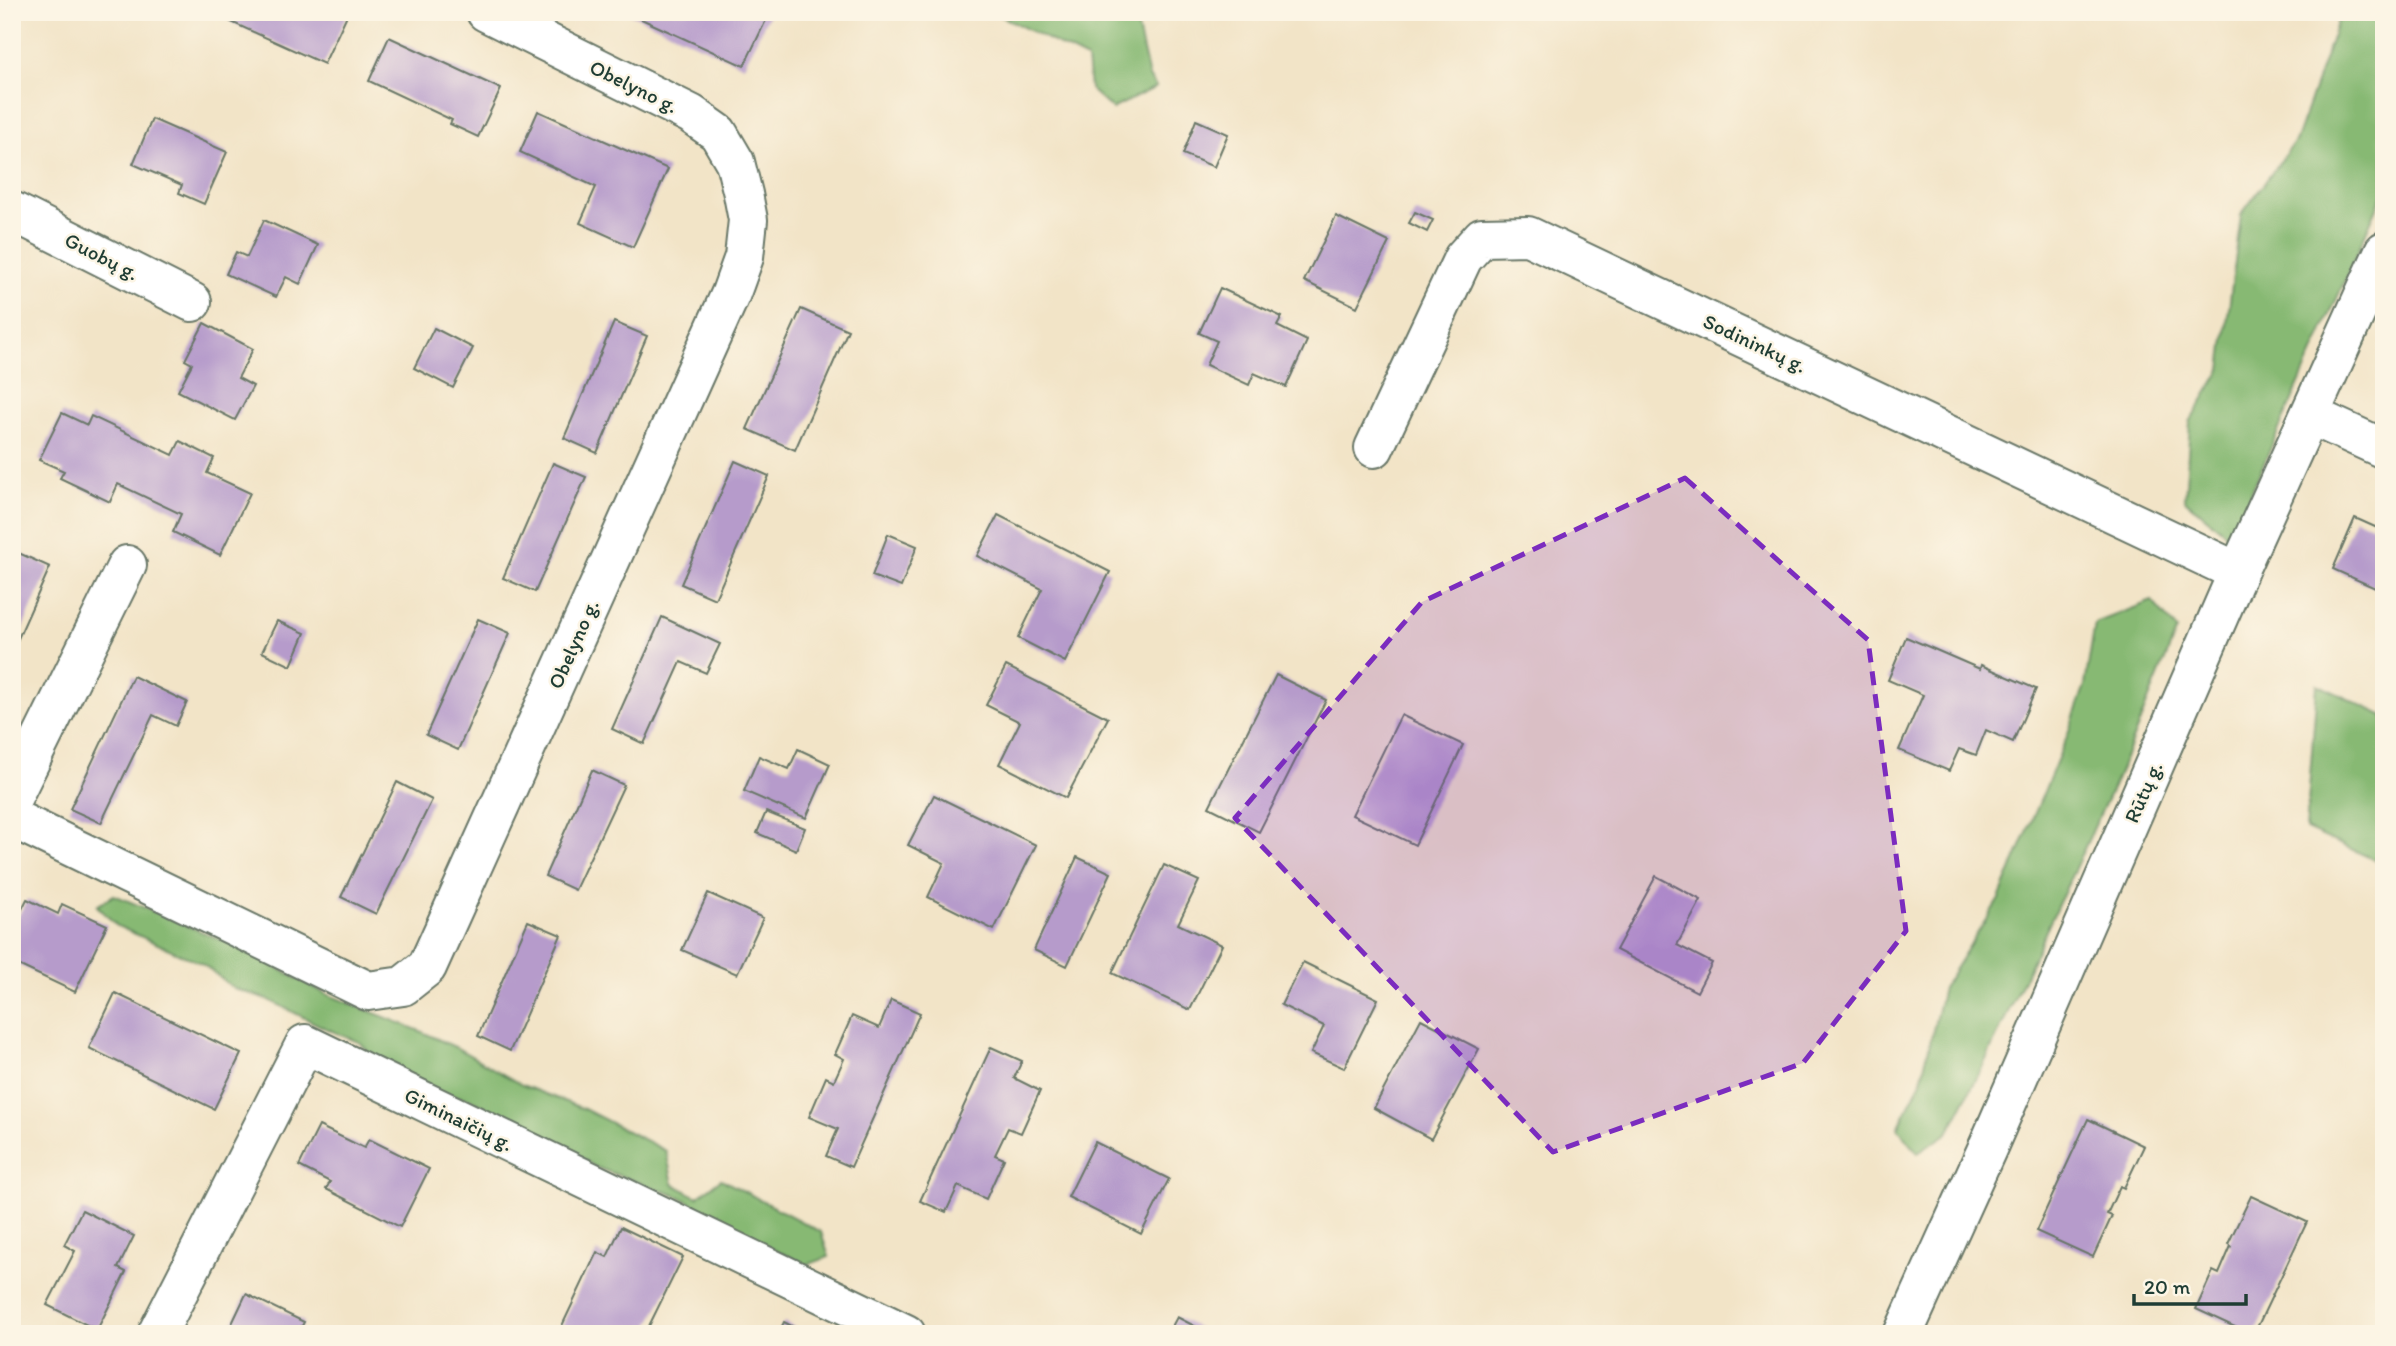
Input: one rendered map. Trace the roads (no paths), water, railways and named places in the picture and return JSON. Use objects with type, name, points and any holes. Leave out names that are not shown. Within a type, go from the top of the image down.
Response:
[{"type":"street","name":"Obelyno g.","points":[[12,818],[368,991],[403,986],[427,967],[732,293],[744,257],[748,220],[735,162],[718,133],[691,114],[486,12]]},
{"type":"street","name":"Guobų g.","points":[[12,211],[192,302]]},
{"type":"street","name":"Sodininkų g.","points":[[1374,448],[1463,258],[1482,237],[1528,236],[2238,572]]},
{"type":"street","name":"Rūtų g.","points":[[1903,1334],[1987,1149],[2238,572],[2384,251]]},
{"type":"street","points":[[2310,415],[2384,449]]},
{"type":"street","points":[[12,798],[127,565]]},
{"type":"street","name":"Giminaičių g.","points":[[157,1334],[305,1044],[906,1334]]}]
